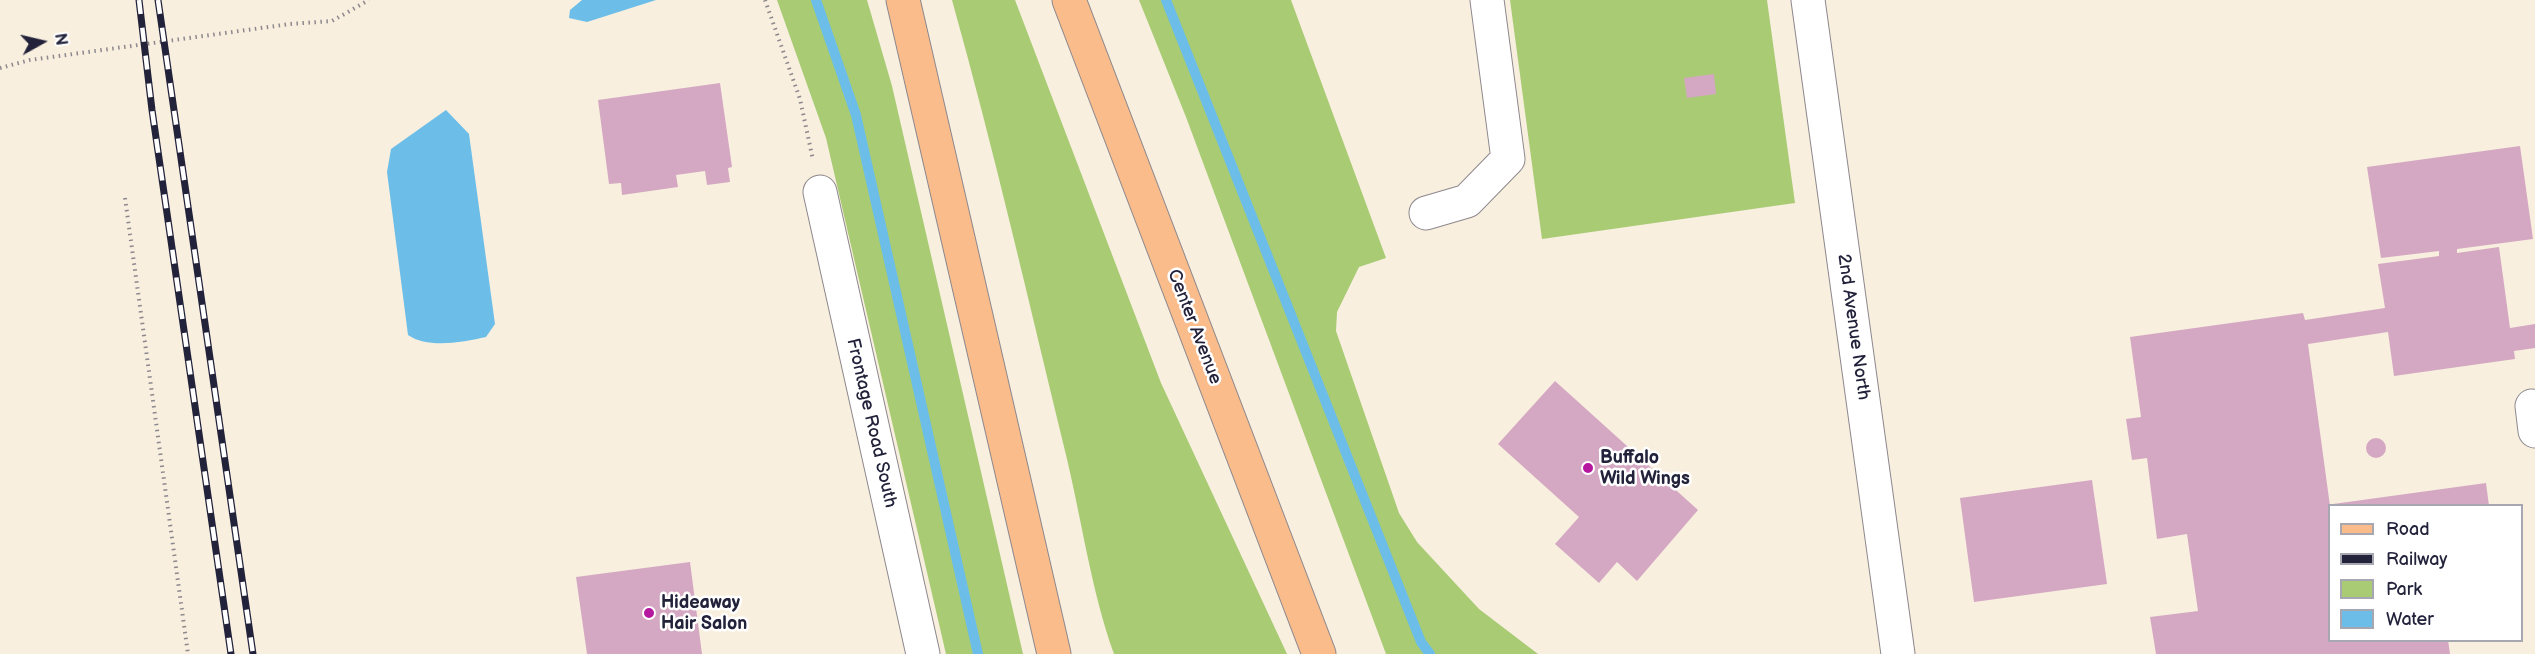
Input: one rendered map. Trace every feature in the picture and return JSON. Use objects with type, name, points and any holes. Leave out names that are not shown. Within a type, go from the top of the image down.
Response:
[{"type":"main road","points":[[903,0],[1057,646]]},
{"type":"main road","name":"Center Avenue","points":[[1069,0],[1319,654]]},
{"type":"street","points":[[1426,213],[1467,201],[1508,159],[1487,0]]},
{"type":"street","name":"2nd Avenue North","points":[[1808,0],[1898,654]]},
{"type":"street","name":"Frontage Road South","points":[[820,192],[923,654]]},
{"type":"path","points":[[0,68],[30,60],[278,26],[332,21],[369,0]]},
{"type":"path","points":[[765,0],[800,99],[820,192]]},
{"type":"path","points":[[125,198],[188,654]]},
{"type":"green space","points":[[777,0],[867,0],[892,86],[1023,654],[946,654],[826,138]]},
{"type":"green space","points":[[952,0],[1015,0],[1161,383],[1287,654],[1114,654],[1099,605],[1025,284]]},
{"type":"green space","points":[[1139,0],[1291,0],[1386,258],[1359,267],[1337,312],[1336,331],[1399,513],[1417,542],[1479,609],[1538,654],[1386,654],[1186,117]]},
{"type":"green space","points":[[1510,0],[1767,0],[1795,203],[1542,239]]},
{"type":"water","points":[[582,0],[656,0],[587,22],[569,18],[570,10]]},
{"type":"water","points":[[446,110],[469,134],[495,324],[486,337],[435,343],[425,342],[408,335],[387,172],[391,149]]},
{"type":"building","points":[[1714,74],[1716,94],[1687,98],[1684,78]]},
{"type":"building","points":[[720,83],[732,167],[728,168],[730,182],[707,185],[705,171],[676,175],[678,187],[622,195],[621,183],[609,184],[598,100]]},
{"type":"building","points":[[2520,146],[2533,239],[2457,249],[2457,253],[2499,247],[2510,328],[2535,324],[2535,348],[2514,351],[2515,359],[2394,376],[2388,332],[2308,344],[2330,504],[2328,642],[2448,642],[2450,654],[2156,654],[2150,617],[2198,611],[2187,534],[2157,539],[2147,458],[2132,460],[2126,419],[2141,417],[2130,337],[2303,313],[2305,320],[2385,308],[2378,264],[2439,256],[2439,251],[2381,258],[2367,167]]},
{"type":"building","name":"Buffalo Wild Wings","points":[[1555,381],[1698,510],[1637,581],[1617,562],[1599,583],[1555,544],[1579,517],[1498,444]]},
{"type":"building","points":[[2372,438],[2380,438],[2386,444],[2386,452],[2380,458],[2372,458],[2366,452],[2366,444]]},
{"type":"building","points":[[2092,480],[2107,584],[1974,602],[1960,498]]},
{"type":"building","points":[[2486,483],[2489,504],[2333,504]]},
{"type":"building","points":[[690,562],[702,654],[587,654],[576,577]]},
{"type":"waterway","points":[[816,0],[856,115],[978,654]]},
{"type":"waterway","points":[[1166,0],[1421,642],[1430,654]]},
{"type":"railway","points":[[139,0],[152,110],[231,654]]},
{"type":"railway","points":[[158,0],[253,654]]},
{"type":"place","name":"Buffalo Wild Wings","points":[[1588,468]]},
{"type":"place","name":"Hideaway Hair Salon","points":[[649,613]]}]
